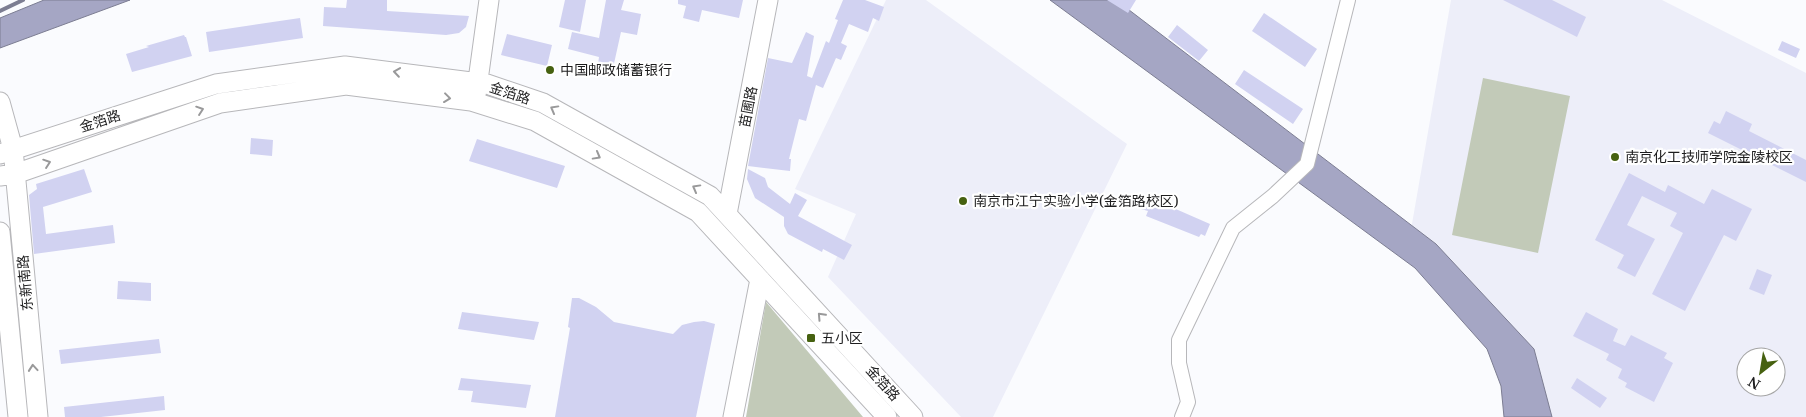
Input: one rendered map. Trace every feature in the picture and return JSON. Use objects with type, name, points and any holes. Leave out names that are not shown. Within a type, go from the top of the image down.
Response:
[{"type":"main road","points":[[482,84],[490,0]]},
{"type":"main road","points":[[475,102],[482,84],[499,0]]},
{"type":"main road","name":"苗圃路","points":[[727,214],[768,0]]},
{"type":"main road","name":"金箔路","points":[[7,151],[216,84],[345,66],[482,84],[543,103],[710,196],[913,417]]},
{"type":"main road","name":"金箔路","points":[[8,175],[220,103],[346,85],[475,102],[535,121],[698,212],[887,417]]},
{"type":"main road","name":"东新南路","points":[[0,102],[38,417]]},
{"type":"main road","name":"东新南路","points":[[0,232],[18,417]]},
{"type":"main road","points":[[733,417],[760,279]]},
{"type":"street","points":[[1182,417],[1188,402],[1179,363],[1179,340],[1233,228],[1273,196],[1307,164],[1348,0]]},
{"type":"shaded area","name":"南京市江宁实验小学(金箔路校区)","points":[[886,0],[926,0],[1127,144],[993,417],[961,417],[828,277],[856,214],[795,189]]},
{"type":"shaded area","name":"南京化工技师学院金陵校区","points":[[1451,0],[1662,0],[1806,73],[1806,417],[1535,417],[1528,380],[1409,241]]},
{"type":"green space","points":[[1483,78],[1570,96],[1538,253],[1452,235]]},
{"type":"green space","points":[[766,302],[863,417],[746,417]]},
{"type":"water","points":[[44,0],[130,0],[0,48],[0,18]]},
{"type":"water","points":[[1050,0],[1116,0],[1436,244],[1534,349],[1552,417],[1504,417],[1501,386],[1487,349],[1415,268]]},
{"type":"building","points":[[347,0],[387,0],[387,11],[469,16],[466,27],[459,33],[446,35],[323,26],[324,7],[346,8]]},
{"type":"building","points":[[565,0],[586,0],[580,32],[559,27]]},
{"type":"building","points":[[606,0],[624,0],[621,10],[641,14],[637,35],[621,32],[613,68],[598,64],[599,57],[568,49],[572,32],[599,38]]},
{"type":"building","points":[[678,0],[743,0],[739,18],[702,10],[699,22],[683,18],[686,6],[678,4]]},
{"type":"building","points":[[843,0],[865,0],[884,7],[879,21],[873,18],[868,32],[849,24],[841,43],[847,46],[841,60],[836,58],[823,88],[816,85],[806,121],[799,119],[789,159],[791,159],[790,171],[748,166],[768,58],[792,63],[806,32],[814,36],[807,76],[812,78],[826,41],[829,43],[838,20],[835,19]]},
{"type":"building","points":[[1107,0],[1136,0],[1128,13]]},
{"type":"building","points":[[1503,0],[1552,0],[1586,17],[1577,37]]},
{"type":"building","points":[[1264,13],[1317,49],[1305,67],[1252,31]]},
{"type":"building","points":[[300,18],[303,38],[209,52],[206,32]]},
{"type":"building","points":[[1177,25],[1208,50],[1199,61],[1168,37]]},
{"type":"building","points":[[507,34],[552,45],[547,66],[501,55]]},
{"type":"building","points":[[184,35],[192,56],[132,72],[126,54]]},
{"type":"building","points":[[1782,41],[1800,49],[1796,58],[1778,50]]},
{"type":"building","points":[[1244,70],[1303,109],[1293,124],[1235,84]]},
{"type":"building","points":[[1726,111],[1752,124],[1749,131],[1806,160],[1806,182],[1708,133],[1714,121],[1720,124]]},
{"type":"building","points":[[251,138],[273,140],[272,156],[250,154]]},
{"type":"building","points":[[477,139],[565,166],[557,188],[469,161]]},
{"type":"building","points":[[84,169],[92,192],[43,207],[46,234],[113,225],[115,243],[34,254],[29,195],[37,189],[36,184]]},
{"type":"building","points":[[748,169],[765,178],[768,187],[790,204],[795,193],[807,200],[798,216],[852,245],[844,260],[823,249],[822,252],[788,234],[784,226],[784,217],[755,198],[747,179]]},
{"type":"building","points":[[1629,173],[1665,192],[1668,185],[1704,204],[1712,189],[1752,209],[1736,241],[1724,235],[1685,311],[1652,294],[1683,233],[1670,226],[1677,213],[1642,196],[1627,225],[1655,239],[1635,277],[1617,268],[1624,255],[1595,240]]},
{"type":"building","points":[[1146,196],[1210,224],[1205,236],[1201,234],[1199,237],[1146,216],[1148,211],[1141,209]]},
{"type":"building","points":[[1757,269],[1772,275],[1764,295],[1749,289]]},
{"type":"building","points":[[118,281],[151,283],[151,301],[117,299]]},
{"type":"building","points":[[572,298],[579,298],[596,307],[614,322],[673,334],[682,325],[694,322],[704,321],[715,324],[696,417],[555,417],[570,328],[568,327]]},
{"type":"building","points":[[462,312],[539,322],[534,340],[458,329]]},
{"type":"building","points":[[1586,312],[1618,329],[1613,341],[1625,346],[1631,335],[1667,353],[1664,358],[1673,363],[1654,402],[1625,387],[1627,383],[1618,378],[1622,369],[1606,360],[1609,354],[1573,336]]},
{"type":"building","points":[[159,339],[161,353],[61,364],[59,350]]},
{"type":"building","points":[[461,378],[531,385],[526,408],[471,402],[473,391],[458,390]]},
{"type":"building","points":[[1577,378],[1607,398],[1600,408],[1571,388]]},
{"type":"building","points":[[164,396],[165,410],[101,417],[65,417],[64,407]]},
{"type":"waterway","points":[[0,11],[23,0]]},
{"type":"place","name":"中国邮政储蓄银行","points":[[550,70]]},
{"type":"place","name":"南京化工技师学院金陵校区","points":[[1615,157]]},
{"type":"place","name":"南京市江宁实验小学(金箔路校区)","points":[[963,201]]},
{"type":"place","name":"五小区","points":[[811,338]]}]
